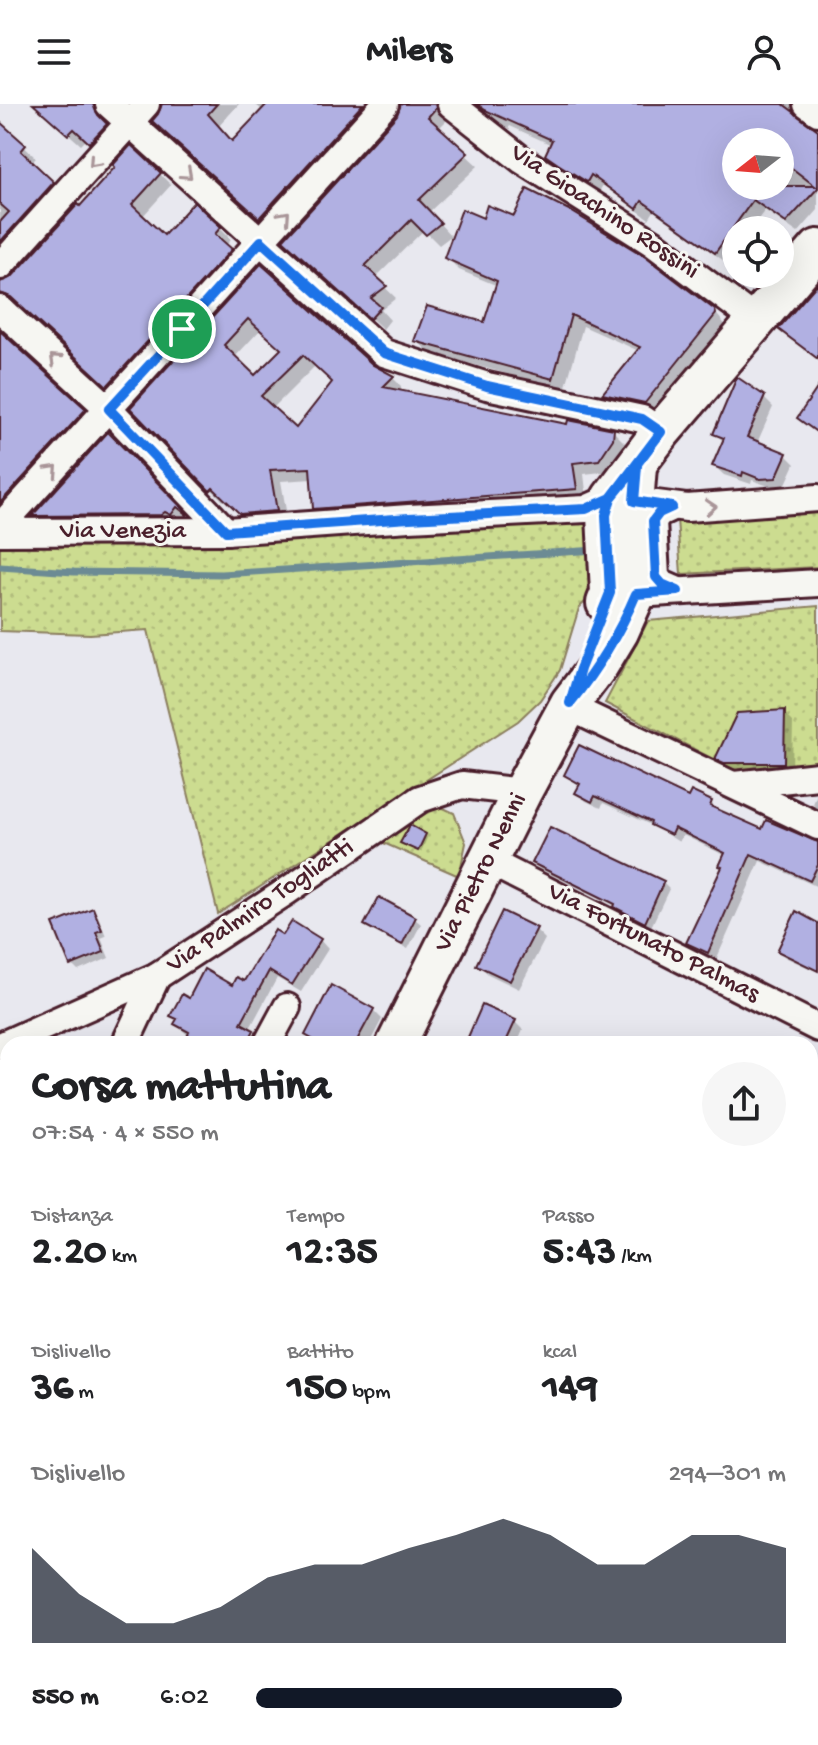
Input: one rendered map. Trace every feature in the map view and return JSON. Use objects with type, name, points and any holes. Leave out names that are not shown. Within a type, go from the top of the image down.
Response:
[{"type":"street","points":[[109,104],[138,113],[261,241],[384,353],[487,386],[642,419],[661,432]]},
{"type":"street","points":[[0,529],[385,104]]},
{"type":"street","name":"Via Gioachino Rossini","points":[[451,104],[522,160],[653,243],[758,322]]},
{"type":"street","points":[[807,104],[818,112]]},
{"type":"street","points":[[0,266],[138,113]]},
{"type":"street","points":[[624,499],[661,432],[818,249]]},
{"type":"street","points":[[0,309],[109,409],[226,531]]},
{"type":"street","name":"Via Venezia","points":[[0,529],[226,531],[586,509],[624,499],[687,508],[818,498]]},
{"type":"street","name":"Via Pietro Nenni","points":[[400,1036],[570,703],[580,669],[627,592],[624,499]]},
{"type":"street","points":[[672,507],[659,513],[653,521],[656,577],[662,584],[678,591]]},
{"type":"street","points":[[627,592],[818,583]]},
{"type":"street","points":[[570,703],[582,713],[732,785],[808,821],[814,777],[732,785]]},
{"type":"street","name":"Via Palmiro Togliatti","points":[[22,1036],[157,976],[420,799],[462,785],[522,792]]},
{"type":"street","name":"Via Fortunato Palmas","points":[[488,861],[818,1028]]},
{"type":"street","points":[[129,1036],[157,976]]},
{"type":"street","points":[[271,1036],[287,1007]]},
{"type":"green space","points":[[818,510],[818,567],[681,574],[677,519]]},
{"type":"green space","points":[[586,520],[594,527],[599,587],[579,608],[560,670],[540,700],[518,721],[218,914],[148,630],[90,634],[0,631],[0,538]]},
{"type":"green space","points":[[818,606],[818,762],[738,772],[605,703],[648,621]]},
{"type":"green space","points":[[435,804],[454,813],[466,843],[459,876],[379,841]]},
{"type":"building","points":[[33,104],[93,104],[107,124],[89,143],[74,129],[68,135]]},
{"type":"building","points":[[162,104],[217,104],[208,114],[232,141],[267,104],[363,104],[259,218],[152,121]]},
{"type":"building","points":[[401,104],[435,104],[436,108],[428,117],[468,153],[419,200],[441,223],[426,235],[411,220],[365,266],[387,286],[371,298],[381,307],[370,319],[283,240],[397,115]]},
{"type":"building","points":[[477,104],[783,104],[818,130],[818,188],[792,216],[776,216],[753,200],[742,216],[722,216],[722,243],[715,253],[642,201],[637,209],[591,175],[587,182],[545,155],[552,140]]},
{"type":"building","points":[[0,122],[26,145],[21,151],[54,182],[0,242],[0,222],[9,212],[0,204]]},
{"type":"building","points":[[131,145],[161,173],[132,205],[164,235],[194,202],[221,227],[215,234],[232,249],[107,386],[11,297],[0,293],[0,282],[12,277],[78,204],[80,206]]},
{"type":"building","points":[[527,189],[569,210],[644,256],[715,310],[716,314],[645,403],[602,394],[640,347],[571,315],[553,379],[414,341],[427,306],[484,322],[497,281],[444,258],[462,209],[483,218],[487,205],[514,216]]},
{"type":"building","points":[[261,264],[373,365],[394,376],[383,387],[567,424],[568,420],[614,429],[613,439],[599,460],[573,463],[577,489],[313,509],[310,468],[270,470],[277,511],[240,514],[213,488],[210,491],[130,408]],"holes":[[[248,319],[281,349],[255,375],[224,345]],[[303,355],[332,382],[296,428],[261,396]]]},
{"type":"building","points":[[818,283],[818,359],[778,329]]},
{"type":"building","points":[[0,331],[86,409],[0,503]]},
{"type":"building","points":[[737,377],[765,396],[747,437],[787,453],[776,478],[760,479],[743,472],[742,476],[712,466],[724,438],[713,434]]},
{"type":"building","points":[[818,387],[818,433],[797,418]]},
{"type":"building","points":[[108,432],[187,515],[177,507],[171,515],[165,512],[161,515],[32,516]]},
{"type":"building","points":[[785,710],[784,763],[724,763],[715,759],[737,713]]},
{"type":"building","points":[[579,745],[688,797],[691,791],[712,801],[710,806],[762,829],[766,820],[818,842],[818,865],[810,881],[751,854],[708,953],[686,943],[722,867],[719,866],[725,853],[674,828],[671,835],[650,825],[651,822],[595,796],[592,802],[575,793],[580,784],[564,775]]},
{"type":"building","points":[[410,825],[426,834],[418,851],[400,843]]},
{"type":"building","points":[[550,827],[664,881],[645,923],[614,907],[615,904],[532,863]]},
{"type":"building","points":[[379,897],[416,917],[402,945],[364,925]]},
{"type":"building","points":[[93,908],[102,930],[96,932],[104,952],[70,966],[53,924]]},
{"type":"building","points":[[502,911],[537,928],[510,981],[476,965]]},
{"type":"building","points":[[796,911],[818,923],[818,971],[777,951]]},
{"type":"building","points":[[292,921],[321,939],[292,985],[269,971],[241,1023],[254,1030],[251,1036],[187,1036],[189,1032],[174,1024],[177,1019],[170,1016],[182,994],[189,998],[204,969],[232,985],[236,977],[244,981],[275,930],[283,935]]},
{"type":"building","points":[[331,985],[374,1009],[359,1036],[305,1035]]},
{"type":"building","points":[[482,1005],[516,1020],[509,1036],[468,1036]]},
{"type":"waterway","points":[[0,567],[74,572],[221,574],[597,550]]},
{"type":"route","points":[[182,329],[109,409],[226,531],[586,509],[611,498],[637,466],[634,501],[672,507],[659,513],[653,521],[656,577],[662,584],[678,591],[636,594],[619,632],[570,703],[610,593],[606,515],[611,498],[661,432],[642,419],[487,386],[384,353],[261,241],[182,329]]}]
